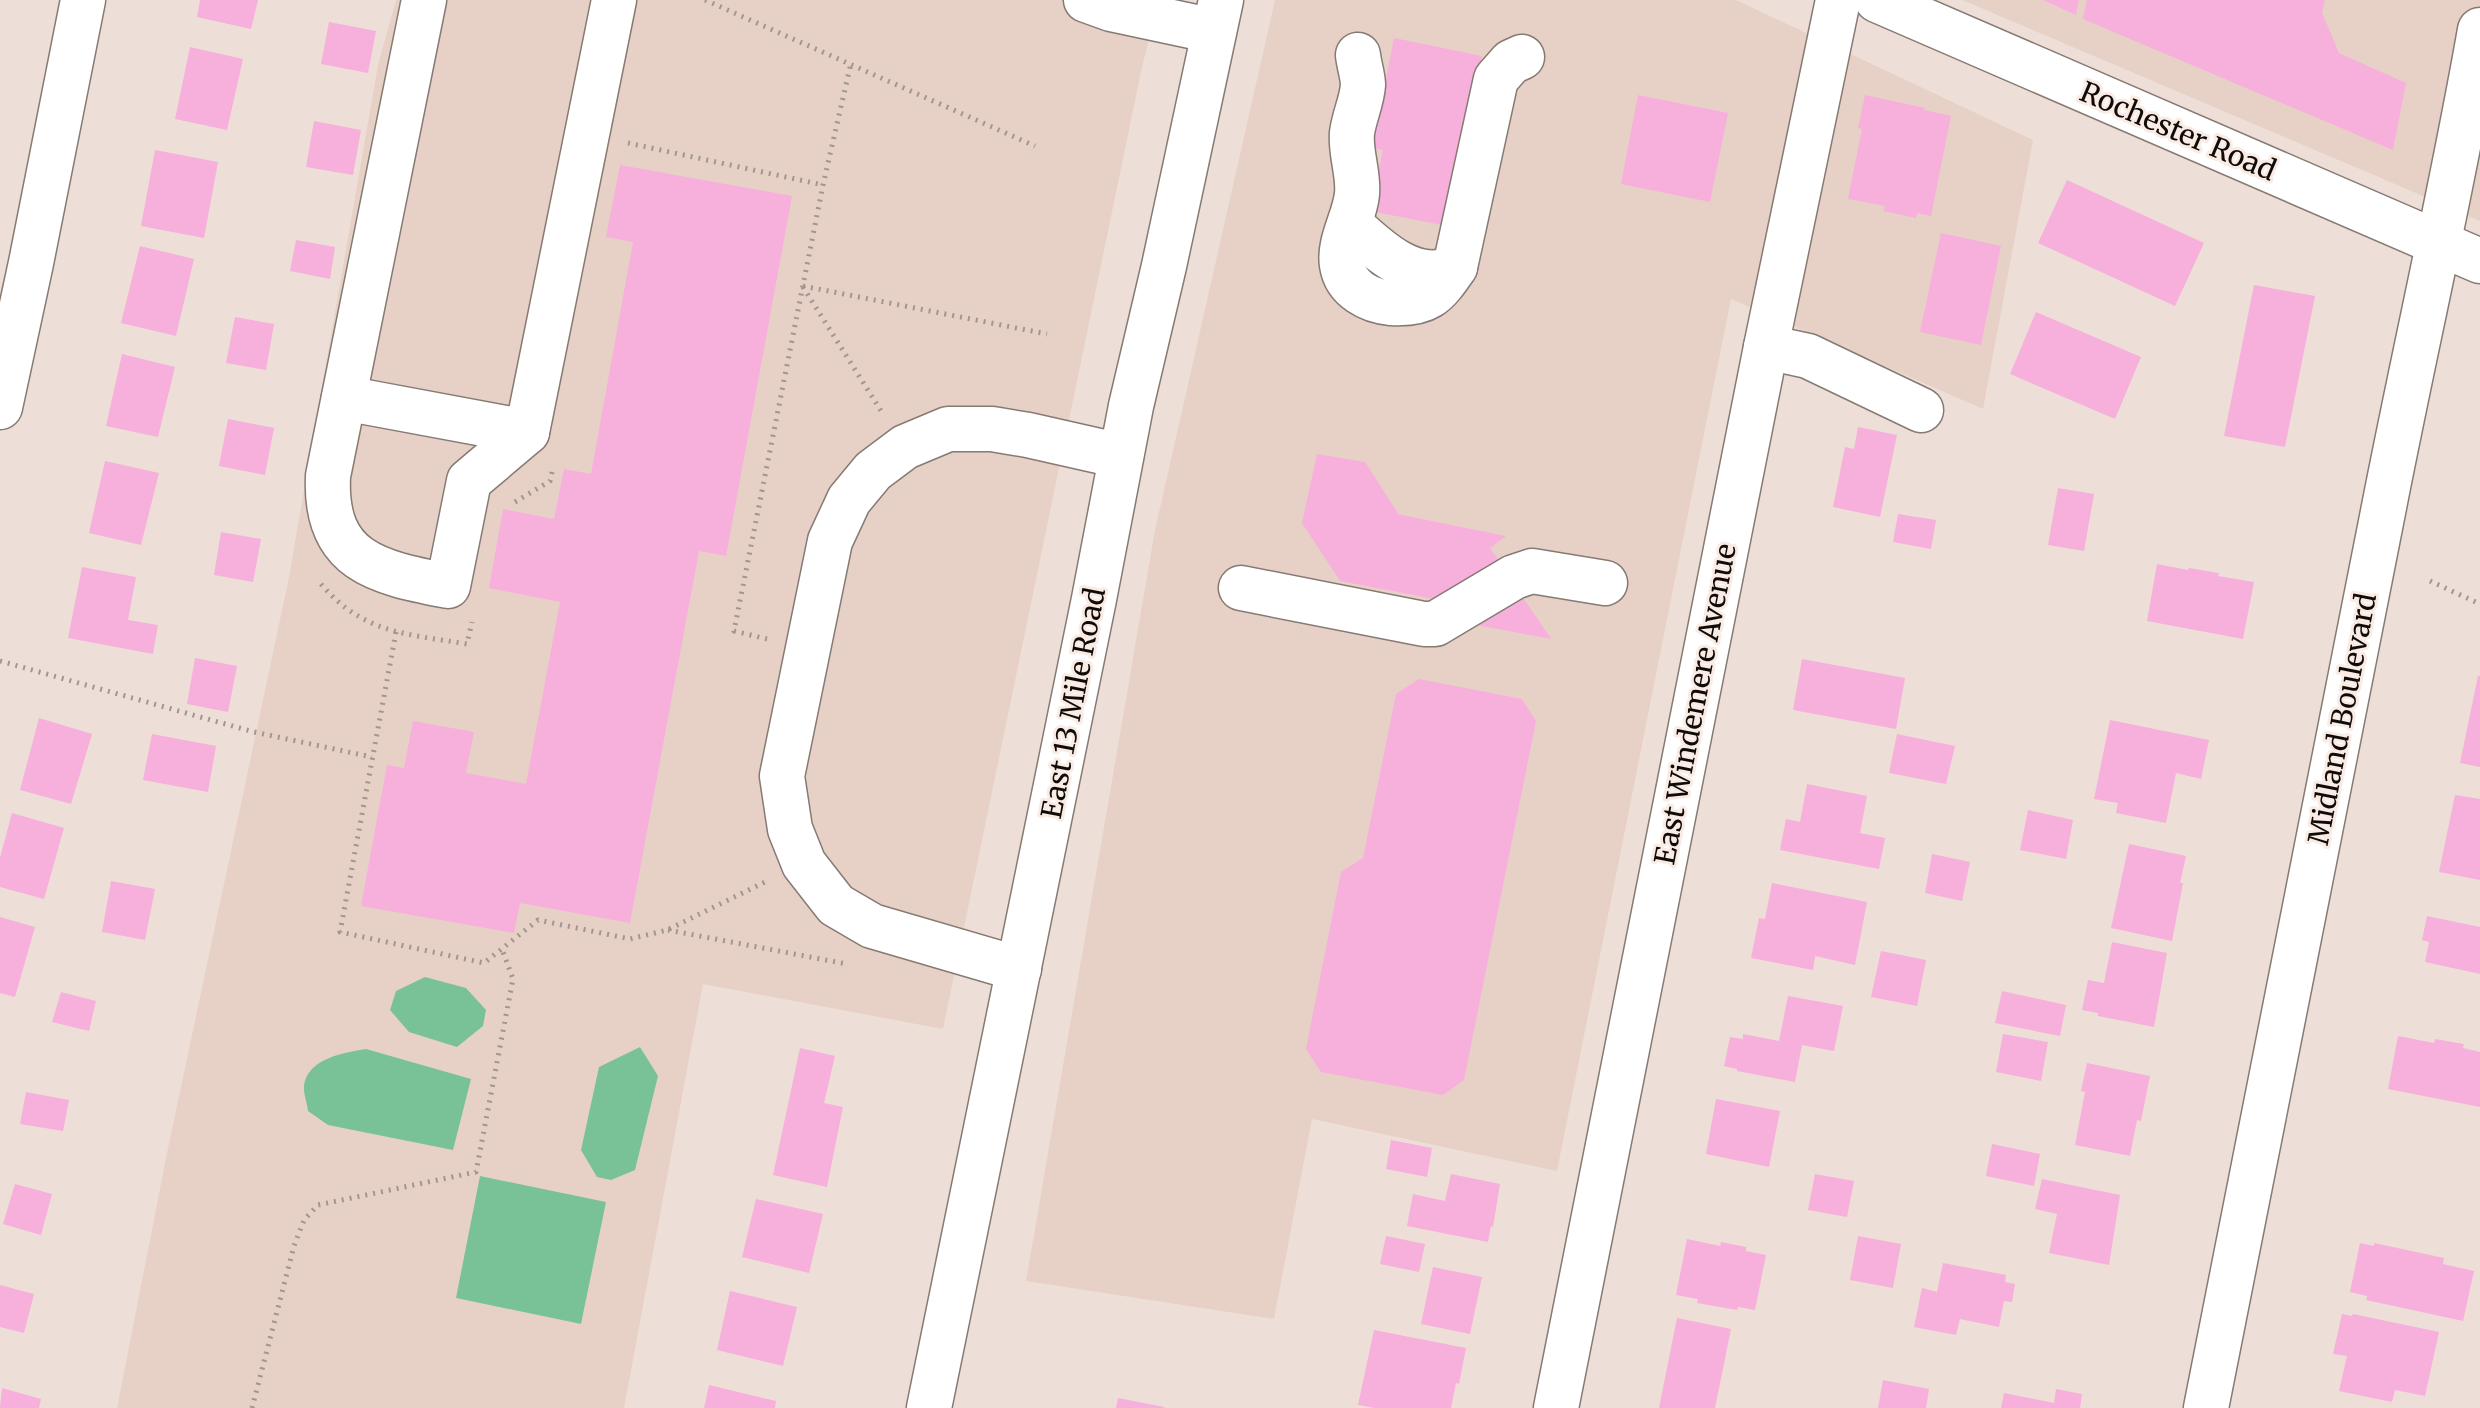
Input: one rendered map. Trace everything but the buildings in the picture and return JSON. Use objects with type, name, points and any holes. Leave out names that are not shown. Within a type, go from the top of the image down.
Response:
[{"type":"street","points":[[0,407],[83,0]]},
{"type":"street","points":[[424,0],[328,476],[327,502],[335,527],[362,561],[404,577],[448,586],[469,481],[527,432],[614,0]]},
{"type":"street","points":[[1086,0],[1111,9],[1217,16]]},
{"type":"street","name":"East Windemere Avenue","points":[[1556,1408],[1766,347],[1838,0]]},
{"type":"street","name":"Rochester Road","points":[[1877,0],[2480,261]]},
{"type":"street","name":"East 13 Mile Road","points":[[929,1408],[1121,456],[1217,16]]},
{"type":"street","name":"Midland Boulevard","points":[[2206,1408],[2390,475],[2440,244],[2480,30]]},
{"type":"street","points":[[1358,55],[1363,85],[1352,135],[1357,196],[1350,224],[1380,250],[1421,273],[1445,273],[1455,267],[1496,79],[1511,62],[1522,57]]},
{"type":"street","points":[[1766,347],[1808,356],[1921,410]]},
{"type":"street","points":[[344,398],[527,432]]},
{"type":"street","points":[[1019,969],[872,926],[836,905],[804,864],[790,829],[782,776],[830,541],[849,500],[873,471],[905,447],[948,429],[1004,431],[1121,456]]},
{"type":"street","points":[[1241,588],[1435,624],[1514,577],[1532,571],[1605,583]]},
{"type":"path","points":[[705,0],[1035,146]]},
{"type":"path","points":[[780,642],[734,631],[823,185],[851,63]]},
{"type":"path","points":[[616,141],[823,185]]},
{"type":"path","points":[[803,286],[1047,334]]},
{"type":"path","points":[[803,286],[888,423]]},
{"type":"path","points":[[311,573],[352,614],[376,627],[396,632],[340,932],[484,963],[538,920],[630,939],[667,930],[778,875]]},
{"type":"path","points":[[2430,581],[2480,604]]},
{"type":"path","points":[[0,661],[254,732],[372,757]]},
{"type":"path","points":[[667,930],[861,966]]},
{"type":"path","points":[[252,1408],[294,1246],[304,1220],[318,1205],[476,1172],[513,979],[502,949]]},
{"type":"shaded area","points":[[396,0],[1159,0],[1142,67],[943,1029],[703,984],[624,1408],[117,1408],[167,1153],[289,577],[378,65]]},
{"type":"shaded area","points":[[1275,0],[1736,0],[2033,140],[1983,409],[1731,299],[1557,1171],[1312,1119],[1274,1319],[1026,1281],[1155,530]]},
{"type":"shaded area","points":[[1962,0],[2480,0],[2480,221],[2402,187]]},
{"type":"green space","points":[[425,977],[466,988],[486,1010],[483,1026],[457,1047],[409,1032],[390,1010],[396,991]]},
{"type":"green space","points":[[640,1047],[658,1076],[635,1170],[611,1180],[597,1177],[581,1150],[599,1067]]},
{"type":"green space","points":[[366,1049],[471,1079],[453,1150],[328,1125],[308,1111],[304,1085],[313,1069],[328,1058]]},
{"type":"green space","points":[[480,1176],[606,1202],[581,1324],[456,1298]]}]
